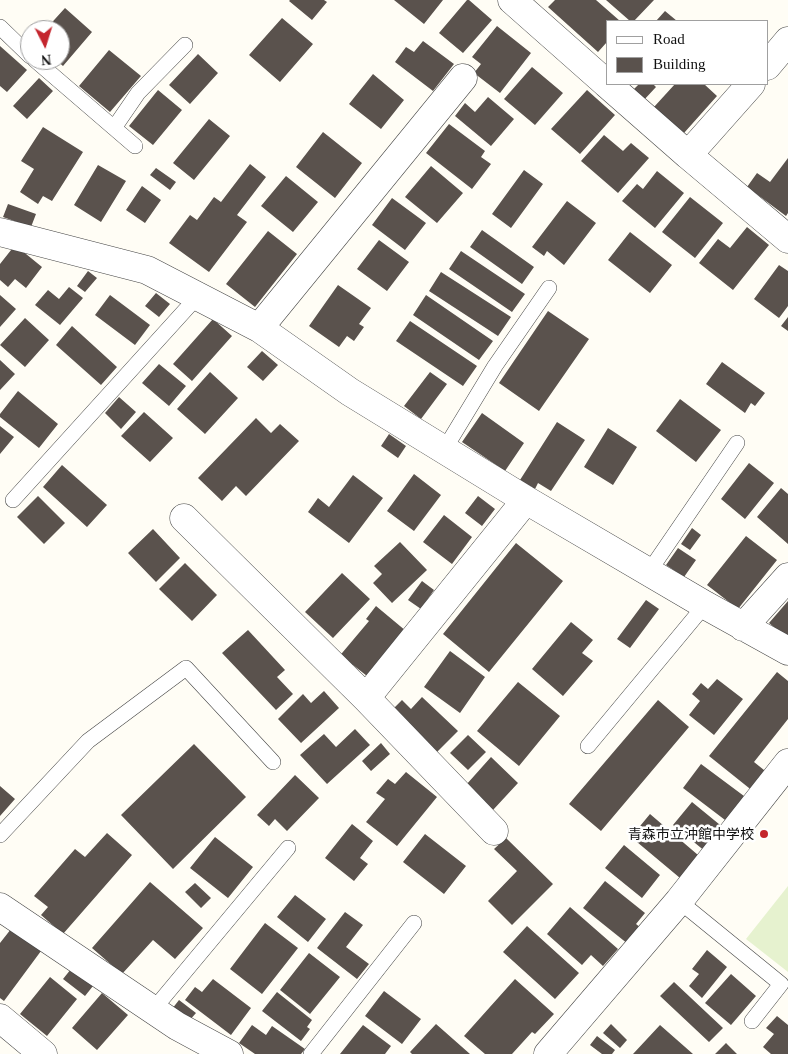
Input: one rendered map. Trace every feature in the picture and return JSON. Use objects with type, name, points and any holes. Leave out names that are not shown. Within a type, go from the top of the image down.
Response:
[{"type":"street","points":[[524,4],[606,83]]},
{"type":"street","points":[[768,65],[788,41]]},
{"type":"street","points":[[259,328],[463,78]]},
{"type":"street","points":[[608,85],[788,239]]},
{"type":"street","points":[[688,155],[750,85]]},
{"type":"street","points":[[0,232],[147,270],[259,328],[350,392],[444,450],[648,573],[788,651]]},
{"type":"street","points":[[366,698],[526,500]]},
{"type":"street","points":[[184,518],[366,698],[494,831]]},
{"type":"street","points":[[743,627],[788,577]]},
{"type":"street","points":[[548,1054],[678,901],[788,763]]},
{"type":"street","points":[[0,907],[177,1026],[229,1054]]},
{"type":"street","points":[[0,1018],[43,1054]]},
{"type":"lane","points":[[0,27],[20,46]]},
{"type":"lane","points":[[114,128],[138,94],[186,45]]},
{"type":"lane","points":[[47,70],[135,146]]},
{"type":"lane","points":[[444,450],[495,366],[549,288]]},
{"type":"lane","points":[[13,500],[198,296]]},
{"type":"lane","points":[[648,573],[737,443]]},
{"type":"lane","points":[[588,746],[705,606]]},
{"type":"lane","points":[[0,835],[88,741],[186,668],[273,762]]},
{"type":"lane","points":[[153,1010],[288,848]]},
{"type":"lane","points":[[678,901],[782,984],[752,1021]]},
{"type":"lane","points":[[311,1054],[414,923]]},
{"type":"green space","points":[[788,886],[788,972],[746,939]]},
{"type":"building","points":[[290,0],[324,0],[327,2],[312,20]]},
{"type":"building","points":[[394,0],[443,0],[424,24]]},
{"type":"building","points":[[467,0],[492,20],[463,53],[439,33]]},
{"type":"building","points":[[555,0],[596,0],[619,20],[606,20],[606,43],[598,52],[548,7]]},
{"type":"building","points":[[606,0],[654,0],[635,20],[629,20]]},
{"type":"building","points":[[65,8],[92,32],[70,58],[70,20],[54,20]]},
{"type":"building","points":[[665,11],[676,20],[657,20]]},
{"type":"building","points":[[282,18],[313,44],[280,82],[249,55]]},
{"type":"building","points":[[497,26],[531,53],[500,93],[474,73],[481,64],[472,57]]},
{"type":"building","points":[[423,41],[454,64],[433,91],[395,62],[406,47],[414,52]]},
{"type":"building","points":[[0,46],[20,64],[20,70],[27,70],[7,92],[0,86]]},
{"type":"building","points":[[109,50],[141,76],[110,112],[79,86]]},
{"type":"building","points":[[198,54],[218,73],[190,104],[169,85]]},
{"type":"building","points":[[532,67],[563,93],[535,125],[504,99]]},
{"type":"building","points":[[373,74],[404,100],[381,129],[349,104]]},
{"type":"building","points":[[39,78],[53,91],[27,119],[13,106]]},
{"type":"building","points":[[638,85],[654,85],[656,87],[643,101],[632,91]]},
{"type":"building","points":[[674,85],[705,85],[717,96],[684,133],[654,107]]},
{"type":"building","points":[[158,90],[182,110],[153,145],[129,126]]},
{"type":"building","points":[[587,90],[615,115],[580,154],[551,129]]},
{"type":"building","points":[[488,97],[514,119],[491,146],[455,116],[465,103],[475,112]]},
{"type":"building","points":[[209,119],[230,136],[194,180],[173,163]]},
{"type":"building","points":[[449,124],[485,151],[481,157],[491,164],[472,189],[426,153]]},
{"type":"building","points":[[43,127],[83,152],[52,201],[43,196],[38,204],[20,192],[34,169],[21,161]]},
{"type":"building","points":[[323,132],[362,163],[335,198],[296,167]]},
{"type":"building","points":[[604,135],[623,151],[631,143],[649,158],[618,193],[581,161]]},
{"type":"building","points":[[788,158],[788,213],[786,216],[747,187],[757,173],[770,182]]},
{"type":"building","points":[[250,164],[266,177],[237,215],[247,222],[209,272],[169,243],[190,215],[197,220],[214,197],[221,202]]},
{"type":"building","points":[[98,165],[126,181],[101,222],[74,205]]},
{"type":"building","points":[[431,166],[463,193],[437,223],[405,197]]},
{"type":"building","points":[[156,168],[176,182],[170,190],[150,175]]},
{"type":"building","points":[[524,170],[543,184],[511,228],[492,214]]},
{"type":"building","points":[[657,171],[684,193],[655,228],[622,201],[637,184],[643,189]]},
{"type":"building","points":[[286,176],[318,202],[293,232],[261,206]]},
{"type":"building","points":[[142,186],[161,200],[145,223],[126,210]]},
{"type":"building","points":[[690,197],[723,223],[695,258],[662,232]]},
{"type":"building","points":[[392,198],[426,223],[405,250],[372,225]]},
{"type":"building","points":[[567,201],[596,223],[564,265],[547,251],[544,256],[532,247]]},
{"type":"building","points":[[8,204],[36,214],[31,227],[3,217]]},
{"type":"building","points":[[747,227],[769,245],[733,290],[699,263],[718,239],[730,248]]},
{"type":"building","points":[[482,230],[534,267],[522,284],[470,247]]},
{"type":"building","points":[[268,231],[297,254],[255,307],[226,284]]},
{"type":"building","points":[[630,232],[672,265],[650,293],[608,260]]},
{"type":"building","points":[[379,240],[409,262],[387,291],[357,269]]},
{"type":"building","points":[[15,245],[42,267],[26,288],[15,279],[8,287],[0,280],[0,264]]},
{"type":"building","points":[[461,251],[525,294],[512,312],[449,269]]},
{"type":"building","points":[[779,265],[788,271],[788,306],[779,318],[754,299]]},
{"type":"building","points":[[88,271],[97,278],[85,292],[77,286]]},
{"type":"building","points":[[441,272],[511,317],[498,336],[429,291]]},
{"type":"building","points":[[338,285],[371,308],[359,324],[364,327],[354,341],[347,336],[339,347],[309,326]]},
{"type":"building","points":[[69,287],[83,298],[60,325],[35,305],[48,290],[59,299]]},
{"type":"building","points":[[156,293],[170,304],[159,317],[145,306]]},
{"type":"building","points":[[0,295],[16,309],[0,327]]},
{"type":"building","points":[[110,295],[150,325],[135,345],[95,315]]},
{"type":"building","points":[[426,295],[493,341],[479,360],[413,315]]},
{"type":"building","points":[[548,311],[589,339],[539,411],[499,383]]},
{"type":"building","points":[[788,317],[788,331],[781,326]]},
{"type":"building","points":[[25,318],[49,340],[25,367],[0,345]]},
{"type":"building","points":[[213,319],[232,336],[192,381],[173,364]]},
{"type":"building","points":[[410,321],[477,366],[463,386],[396,341]]},
{"type":"building","points":[[72,326],[117,367],[101,385],[56,345]]},
{"type":"building","points":[[262,351],[278,365],[263,381],[247,367]]},
{"type":"building","points":[[0,360],[15,374],[0,390]]},
{"type":"building","points":[[722,362],[765,393],[755,406],[751,403],[745,413],[706,384]]},
{"type":"building","points":[[159,364],[186,386],[169,406],[142,383]]},
{"type":"building","points":[[210,372],[238,398],[205,434],[177,409]]},
{"type":"building","points":[[430,372],[447,384],[421,419],[404,406]]},
{"type":"building","points":[[18,391],[58,424],[39,448],[0,417],[0,414]]},
{"type":"building","points":[[119,397],[136,412],[121,429],[105,413]]},
{"type":"building","points":[[680,399],[721,430],[696,462],[656,431]]},
{"type":"building","points":[[144,412],[173,438],[150,462],[121,436]]},
{"type":"building","points":[[482,413],[524,443],[505,471],[462,442]]},
{"type":"building","points":[[256,418],[271,433],[280,424],[299,441],[246,496],[236,486],[222,501],[198,478]]},
{"type":"building","points":[[557,422],[585,440],[551,491],[538,483],[535,489],[520,480]]},
{"type":"building","points":[[0,426],[14,437],[0,454]]},
{"type":"building","points":[[608,428],[637,447],[613,485],[584,467]]},
{"type":"building","points":[[389,434],[406,446],[398,458],[381,446]]},
{"type":"building","points":[[749,463],[774,483],[745,519],[721,499]]},
{"type":"building","points":[[62,465],[107,505],[87,527],[43,487]]},
{"type":"building","points":[[414,474],[441,495],[414,531],[387,511]]},
{"type":"building","points":[[353,475],[383,498],[349,543],[308,512],[318,498],[329,507]]},
{"type":"building","points":[[781,488],[788,494],[788,544],[757,517]]},
{"type":"building","points":[[38,496],[65,523],[44,544],[17,517]]},
{"type":"building","points":[[478,496],[495,509],[482,526],[465,513]]},
{"type":"building","points":[[444,515],[472,537],[452,564],[423,542]]},
{"type":"building","points":[[692,528],[701,535],[690,550],[681,544]]},
{"type":"building","points":[[153,529],[180,558],[156,582],[128,553]]},
{"type":"building","points":[[746,536],[777,560],[738,609],[707,585]]},
{"type":"building","points":[[400,542],[427,570],[392,603],[373,583],[382,574],[374,566]]},
{"type":"building","points":[[516,543],[563,581],[489,672],[443,634]]},
{"type":"building","points":[[678,548],[696,560],[684,577],[666,565]]},
{"type":"building","points":[[185,563],[217,595],[192,621],[159,589]]},
{"type":"building","points":[[342,573],[370,599],[333,638],[305,612]]},
{"type":"building","points":[[422,581],[434,590],[421,609],[408,600]]},
{"type":"building","points":[[646,600],[659,609],[630,648],[617,639]]},
{"type":"building","points":[[788,601],[788,639],[769,623]]},
{"type":"building","points":[[376,606],[406,631],[367,676],[353,665],[350,669],[337,659],[369,621],[366,619]]},
{"type":"building","points":[[571,622],[593,640],[582,653],[593,661],[563,696],[532,669]]},
{"type":"building","points":[[248,630],[285,670],[277,677],[293,694],[276,710],[222,653]]},
{"type":"building","points":[[450,651],[485,677],[460,713],[424,687]]},
{"type":"building","points":[[777,672],[788,681],[788,719],[754,762],[769,774],[754,792],[709,756]]},
{"type":"building","points":[[717,679],[743,699],[714,735],[689,715],[700,701],[692,694],[701,683],[708,689]]},
{"type":"building","points":[[518,682],[560,716],[519,766],[477,731]]},
{"type":"building","points":[[324,691],[339,708],[301,743],[278,719],[303,694],[311,703]]},
{"type":"building","points":[[422,697],[458,731],[437,752],[393,709],[402,700],[411,709]]},
{"type":"building","points":[[658,700],[689,727],[601,831],[569,804]]},
{"type":"building","points":[[355,729],[370,745],[327,784],[300,755],[324,734],[336,747]]},
{"type":"building","points":[[468,735],[486,752],[468,770],[450,753]]},
{"type":"building","points":[[381,743],[390,754],[371,771],[362,761]]},
{"type":"building","points":[[194,744],[246,797],[173,869],[121,815]]},
{"type":"building","points":[[491,757],[518,783],[493,810],[466,785]]},
{"type":"building","points":[[701,764],[748,799],[729,823],[683,788]]},
{"type":"building","points":[[406,772],[437,797],[397,846],[366,822],[385,799],[376,793],[388,779],[395,784]]},
{"type":"building","points":[[295,775],[319,798],[287,831],[275,819],[269,826],[257,815]]},
{"type":"building","points":[[0,786],[15,799],[0,816]]},
{"type":"building","points":[[692,802],[725,829],[706,852],[673,825]]},
{"type":"building","points":[[650,814],[698,855],[680,878],[631,837]]},
{"type":"building","points":[[352,824],[373,841],[360,858],[368,864],[354,881],[325,858]]},
{"type":"building","points":[[107,833],[132,855],[63,934],[41,915],[48,907],[34,896],[75,849],[85,857]]},
{"type":"building","points":[[425,834],[466,866],[444,894],[403,862]]},
{"type":"building","points":[[215,837],[253,867],[228,898],[190,868]]},
{"type":"building","points":[[506,838],[553,884],[512,925],[488,901],[517,871],[494,849]]},
{"type":"building","points":[[624,845],[660,875],[642,898],[605,868]]},
{"type":"building","points":[[605,881],[645,913],[636,924],[641,928],[628,944],[583,908]]},
{"type":"building","points":[[150,882],[203,928],[175,959],[153,940],[122,974],[92,948]]},
{"type":"building","points":[[195,883],[211,898],[201,908],[185,892]]},
{"type":"building","points":[[295,895],[326,919],[308,942],[277,917]]},
{"type":"building","points":[[570,907],[618,949],[603,966],[591,955],[582,965],[547,934]]},
{"type":"building","points":[[345,912],[363,925],[346,947],[369,964],[357,979],[317,948]]},
{"type":"building","points":[[265,923],[298,948],[262,994],[230,969]]},
{"type":"building","points":[[527,926],[579,973],[555,999],[503,952]]},
{"type":"building","points":[[11,929],[41,951],[4,1001],[0,998],[0,943]]},
{"type":"building","points":[[707,950],[727,967],[702,998],[689,986],[699,974],[692,969]]},
{"type":"building","points":[[309,953],[340,977],[310,1014],[280,990]]},
{"type":"building","points":[[71,969],[93,986],[85,996],[63,979]]},
{"type":"building","points":[[731,974],[756,996],[731,1025],[705,1003]]},
{"type":"building","points":[[50,977],[77,999],[47,1036],[20,1014]]},
{"type":"building","points":[[213,979],[251,1008],[231,1035],[185,1000],[195,987],[202,992]]},
{"type":"building","points":[[515,979],[554,1014],[535,1034],[532,1032],[512,1054],[485,1054],[464,1036]]},
{"type":"building","points":[[674,982],[723,1028],[709,1042],[660,996]]},
{"type":"building","points":[[384,991],[421,1019],[402,1044],[365,1016]]},
{"type":"building","points":[[277,992],[312,1020],[307,1027],[310,1029],[301,1041],[262,1011]]},
{"type":"building","points":[[102,993],[128,1015],[97,1050],[72,1028]]},
{"type":"building","points":[[179,1000],[196,1013],[189,1021],[172,1009]]},
{"type":"building","points":[[777,1016],[788,1025],[788,1054],[771,1054],[763,1047],[774,1034],[766,1028]]},
{"type":"building","points":[[436,1024],[470,1054],[412,1054],[410,1052]]},
{"type":"building","points":[[611,1024],[627,1040],[620,1048],[603,1033]]},
{"type":"building","points":[[252,1025],[266,1035],[272,1026],[305,1049],[301,1054],[255,1054],[239,1043]]},
{"type":"building","points":[[363,1025],[391,1046],[385,1054],[340,1054]]},
{"type":"building","points":[[660,1025],[693,1054],[633,1054]]},
{"type":"building","points":[[597,1036],[615,1050],[612,1054],[602,1054],[590,1045]]},
{"type":"building","points":[[726,1043],[737,1054],[715,1054]]},
{"type":"place","name":"青森市立沖館中学校","points":[[764,834]]}]
